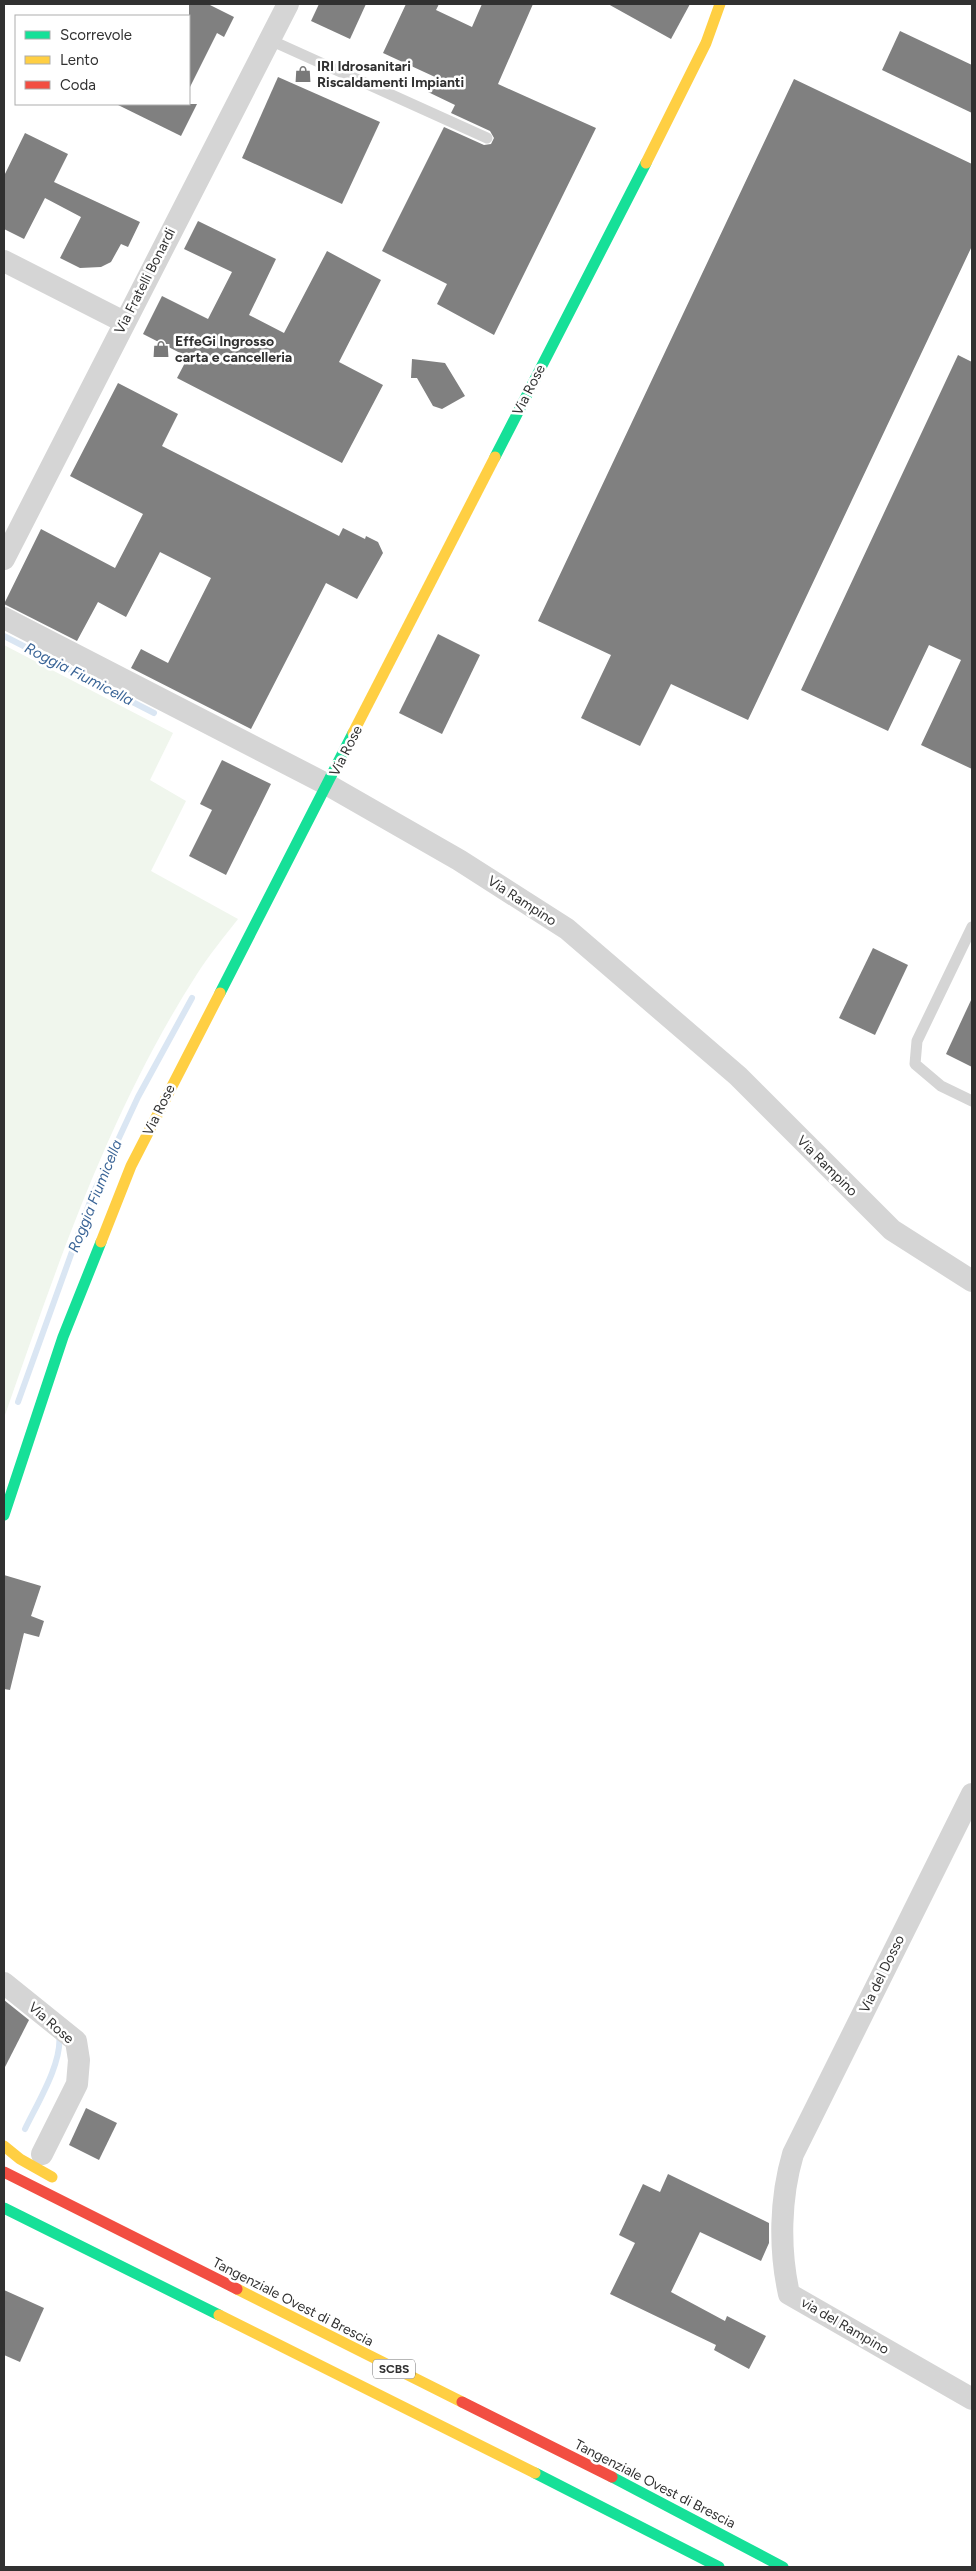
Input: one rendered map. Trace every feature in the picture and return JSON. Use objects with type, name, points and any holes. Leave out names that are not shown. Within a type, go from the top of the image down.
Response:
[{"type":"main road","name":"Via Rose","points":[[4,1516],[11,1469],[131,1166],[182,1062],[328,785],[706,43],[720,4]]},
{"type":"main road","points":[[4,2146],[20,2159],[63,2183]]},
{"type":"main road","name":"Tangenziale Ovest di Brescia","points":[[4,2172],[634,2488],[783,2567]]},
{"type":"main road","name":"SCBS","points":[[4,2208],[135,2275],[484,2447],[719,2567]]},
{"type":"main road","points":[[113,2213],[144,2243]]},
{"type":"main road","points":[[98,2268],[135,2275]]},
{"type":"street","name":"Via Fratelli Bonardi","points":[[4,559],[288,4]]},
{"type":"street","name":"Via Rose","points":[[706,43],[735,4]]},
{"type":"street","points":[[4,262],[124,322]]},
{"type":"street","name":"Via Rampino","points":[[4,618],[328,785],[459,860],[567,929],[738,1076],[892,1230],[972,1281]]},
{"type":"street","name":"Via del Dosso","points":[[793,2154],[972,1794]]},
{"type":"street","name":"Via Rose","points":[[4,1983],[76,2041],[79,2060],[77,2084],[42,2154]]},
{"type":"street","name":"via del Rampino","points":[[793,2154],[785,2182],[783,2267],[788,2294],[972,2399]]},
{"type":"lane","points":[[270,40],[487,138]]},
{"type":"lane","points":[[972,927],[917,1040],[915,1064],[941,1086],[972,1101]]},
{"type":"shaded area","points":[[4,645],[173,733],[150,780],[186,801],[151,871],[238,919],[202,967],[166,1026],[137,1080],[111,1135],[65,1247],[4,1418]]},
{"type":"building","points":[[189,4],[208,4],[234,17],[224,37],[217,33],[190,87],[190,15]]},
{"type":"building","points":[[319,4],[366,4],[350,39],[311,21]]},
{"type":"building","points":[[406,4],[439,4],[436,10],[472,27],[482,4],[533,4],[498,84],[596,128],[494,335],[437,304],[447,284],[382,251],[444,127],[484,145],[491,144],[494,138],[490,131],[451,113],[455,105],[428,92],[435,77],[383,53]]},
{"type":"building","points":[[608,4],[690,4],[671,39]]},
{"type":"building","points":[[900,31],[972,65],[972,113],[882,70]]},
{"type":"building","points":[[278,77],[380,122],[342,204],[242,158]]},
{"type":"building","points":[[794,79],[972,164],[972,246],[748,720],[671,684],[640,746],[581,718],[611,655],[538,621]]},
{"type":"building","points":[[197,104],[181,136],[118,105]]},
{"type":"building","points":[[25,133],[68,154],[54,182],[140,222],[128,247],[121,244],[111,262],[101,267],[80,268],[60,258],[81,217],[45,198],[24,239],[4,229],[4,176]]},
{"type":"building","points":[[198,221],[276,259],[249,315],[284,333],[327,251],[381,280],[339,362],[383,385],[342,463],[177,378],[188,357],[143,334],[162,296],[208,319],[232,272],[184,249]]},
{"type":"building","points":[[958,355],[972,362],[972,769],[921,745],[961,660],[929,645],[888,731],[801,690]]},
{"type":"building","points":[[412,359],[445,363],[465,396],[442,409],[433,406],[417,378],[411,378]]},
{"type":"building","points":[[118,383],[178,414],[162,446],[339,536],[343,528],[365,539],[366,536],[378,542],[383,553],[357,599],[326,583],[251,729],[131,668],[141,649],[168,663],[211,578],[160,552],[126,617],[98,602],[77,641],[4,604],[41,529],[115,568],[143,514],[70,476]]},
{"type":"building","points":[[438,634],[480,655],[442,734],[399,713]]},
{"type":"building","points":[[222,760],[271,784],[226,875],[189,856],[212,810],[200,804]]},
{"type":"building","points":[[873,948],[908,965],[875,1035],[839,1018]]},
{"type":"building","points":[[972,998],[972,1067],[946,1054]]},
{"type":"building","points":[[4,1575],[41,1586],[31,1616],[44,1621],[39,1637],[24,1633],[10,1690],[4,1689]]},
{"type":"building","points":[[4,2000],[29,2020],[4,2069]]},
{"type":"building","points":[[86,2108],[117,2123],[99,2160],[69,2145]]},
{"type":"building","points":[[668,2174],[769,2223],[769,2243],[761,2261],[700,2232],[671,2292],[725,2321],[727,2316],[766,2336],[749,2369],[714,2350],[716,2345],[610,2294],[635,2243],[619,2235],[643,2184],[660,2192]]},
{"type":"building","points":[[4,2290],[44,2308],[20,2362],[4,2355]]},
{"type":"waterway","name":"Roggia Fiumicella","points":[[4,636],[154,713]]},
{"type":"waterway","name":"Roggia Fiumicella","points":[[18,1402],[92,1196],[138,1097],[192,998]]},
{"type":"waterway","name":"Roggia Fiumicella","points":[[25,2129],[53,2070],[57,2058],[59,2035]]},
{"type":"traffic: fast","points":[[495,457],[646,163]]},
{"type":"traffic: fast","points":[[220,993],[353,733]]},
{"type":"traffic: fast","points":[[4,1515],[63,1337],[101,1242]]},
{"type":"traffic: fast","points":[[4,2208],[219,2315]]},
{"type":"traffic: fast","points":[[535,2473],[719,2567]]},
{"type":"traffic: fast","points":[[612,2477],[783,2567]]},
{"type":"traffic: slow","points":[[646,163],[706,43],[720,4]]},
{"type":"traffic: slow","points":[[353,733],[495,457]]},
{"type":"traffic: slow","points":[[101,1242],[131,1166],[220,993]]},
{"type":"traffic: slow","points":[[4,2146],[20,2159],[52,2177]]},
{"type":"traffic: slow","points":[[237,2289],[462,2402]]},
{"type":"traffic: slow","points":[[219,2315],[535,2473]]},
{"type":"traffic: jam","points":[[4,2172],[237,2289]]},
{"type":"traffic: jam","points":[[462,2402],[612,2477]]},
{"type":"place","name":"IRI Idrosanitari Riscaldamenti Impianti","points":[[303,74]]},
{"type":"place","name":"EffeGi Ingrosso carta e cancelleria","points":[[161,349]]}]
